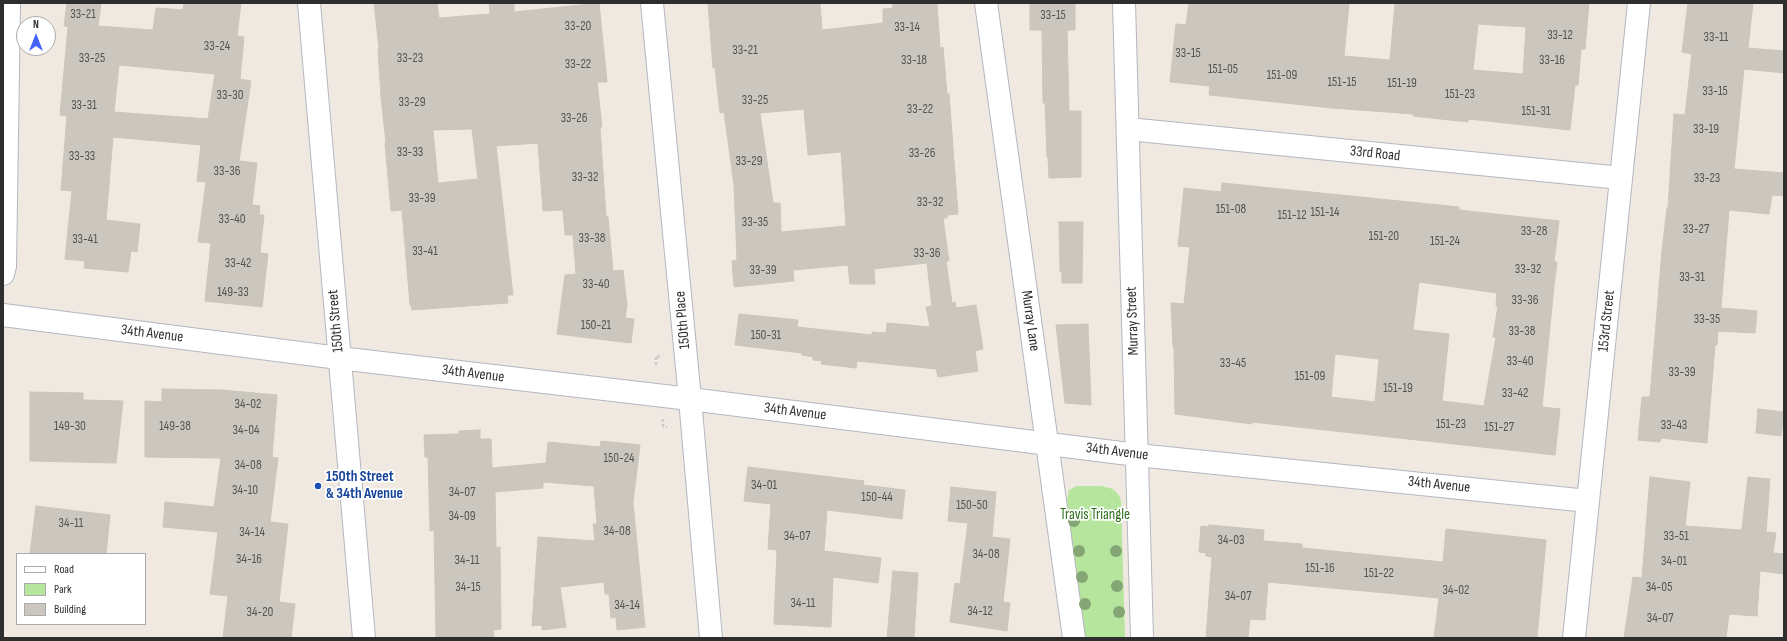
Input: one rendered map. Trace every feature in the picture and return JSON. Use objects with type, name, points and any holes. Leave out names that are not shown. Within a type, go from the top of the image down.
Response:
[{"type":"street","points":[[3,274],[5,266],[9,3]]},
{"type":"street","name":"150th Street","points":[[309,3],[364,638]]},
{"type":"street","name":"150th Place","points":[[652,3],[690,399],[711,638]]},
{"type":"street","name":"Murray Lane","points":[[986,3],[1074,638]]},
{"type":"street","name":"Murray Street","points":[[1124,3],[1142,638]]},
{"type":"street","name":"153rd Street","points":[[1574,638],[1639,3]]},
{"type":"street","name":"33rd Road","points":[[1128,129],[1621,178]]},
{"type":"street","name":"34th Avenue","points":[[3,315],[339,358],[690,399],[1137,455],[1588,500]]},
{"type":"path","points":[[656,365],[656,356],[665,357]]},
{"type":"green space","name":"Travis Triangle","points":[[1077,486],[1101,486],[1113,489],[1121,500],[1125,638],[1085,638],[1067,500],[1069,490]]},
{"type":"building","points":[[67,3],[101,3],[98,26],[153,30],[156,8],[183,10],[184,3],[241,3],[237,36],[244,37],[240,79],[251,81],[239,161],[257,163],[252,205],[260,206],[259,215],[264,215],[260,253],[268,254],[262,307],[205,301],[211,243],[198,242],[206,182],[197,181],[201,145],[113,137],[106,220],[140,224],[137,252],[131,251],[128,272],[84,268],[85,261],[65,259],[72,191],[61,190],[67,116],[60,115],[68,27],[64,26]],"holes":[[[119,65],[215,74],[208,119],[114,112]]]},
{"type":"building","points":[[374,3],[437,3],[439,18],[490,14],[489,3],[514,3],[514,12],[599,3],[607,82],[597,82],[602,127],[600,127],[606,217],[608,217],[613,271],[623,270],[627,305],[625,318],[634,319],[631,343],[557,334],[565,275],[576,274],[573,235],[565,235],[563,210],[543,211],[538,143],[496,146],[513,295],[507,295],[508,303],[412,310],[410,305],[402,210],[391,211],[381,96],[379,48]],"holes":[[[472,129],[478,179],[438,183],[433,130]]]},
{"type":"building","points":[[708,3],[820,3],[822,30],[883,23],[883,9],[893,8],[892,3],[937,3],[940,48],[943,47],[947,94],[949,94],[958,214],[947,215],[947,218],[943,218],[949,261],[946,261],[952,303],[955,302],[956,308],[976,305],[983,349],[975,351],[978,371],[938,377],[936,369],[857,361],[856,368],[821,364],[822,361],[813,360],[813,357],[802,355],[802,353],[735,345],[739,314],[798,320],[797,327],[872,335],[872,332],[886,333],[887,323],[930,327],[926,307],[932,306],[927,263],[874,269],[875,284],[850,284],[848,265],[793,270],[794,281],[734,287],[732,261],[737,260],[734,185],[724,112],[720,113],[715,68],[713,68]],"holes":[[[804,109],[808,155],[841,152],[846,226],[781,232],[780,203],[773,203],[760,113]]]},
{"type":"building","points":[[1030,3],[1075,3],[1075,30],[1067,30],[1069,111],[1081,111],[1081,177],[1049,178],[1045,103],[1043,103],[1042,30],[1030,30]]},
{"type":"building","points":[[1189,3],[1349,4],[1344,56],[1390,60],[1395,3],[1589,3],[1585,49],[1581,49],[1578,85],[1575,85],[1570,130],[1468,119],[1468,122],[1413,116],[1413,114],[1332,108],[1209,95],[1210,86],[1170,82],[1176,24],[1186,25]],"holes":[[[1478,24],[1526,27],[1523,74],[1473,70]]]},
{"type":"building","points":[[1688,3],[1753,3],[1748,48],[1784,51],[1784,73],[1744,69],[1734,169],[1784,173],[1784,196],[1772,195],[1769,214],[1729,210],[1721,308],[1757,311],[1755,333],[1718,331],[1717,345],[1715,345],[1707,443],[1661,438],[1660,442],[1638,440],[1642,397],[1650,397],[1662,251],[1668,208],[1674,114],[1685,115],[1692,54],[1682,52]]},
{"type":"building","points":[[1222,183],[1459,207],[1459,210],[1559,221],[1554,262],[1557,262],[1542,407],[1560,409],[1555,455],[1252,422],[1252,424],[1175,414],[1174,347],[1171,303],[1184,304],[1190,247],[1178,246],[1184,188],[1221,192]],"holes":[[[1419,282],[1497,293],[1496,306],[1498,306],[1493,337],[1496,337],[1484,406],[1442,401],[1449,334],[1413,330]],[[1335,354],[1379,359],[1375,402],[1331,397]]]},
{"type":"building","points":[[1059,222],[1083,222],[1082,283],[1062,283],[1062,272],[1060,272]]},
{"type":"building","points":[[1088,324],[1091,405],[1065,403],[1056,325]]},
{"type":"building","points":[[162,389],[222,390],[277,395],[272,457],[278,458],[270,522],[288,524],[279,602],[295,604],[291,638],[223,638],[228,596],[210,594],[218,532],[163,527],[165,502],[214,507],[221,458],[145,457],[145,401],[162,402]]},
{"type":"building","points":[[30,392],[83,393],[83,400],[123,401],[116,463],[30,461]]},
{"type":"building","points":[[1758,409],[1784,412],[1781,436],[1756,433]]},
{"type":"building","points":[[480,430],[480,439],[491,439],[492,468],[546,463],[548,442],[600,447],[601,441],[640,445],[633,502],[645,627],[617,630],[616,617],[611,618],[609,594],[605,594],[604,582],[560,587],[566,627],[542,630],[542,625],[532,626],[538,537],[595,541],[593,524],[597,524],[594,486],[543,482],[543,488],[495,492],[496,548],[500,547],[501,629],[493,630],[494,638],[436,638],[434,530],[430,531],[428,457],[425,457],[424,435],[459,434],[459,431]]},
{"type":"building","points":[[748,467],[864,481],[863,485],[905,490],[902,519],[827,510],[824,551],[881,558],[878,583],[833,577],[831,627],[774,624],[777,550],[768,549],[771,504],[744,501]]},
{"type":"building","points":[[1650,477],[1690,482],[1685,526],[1741,530],[1748,477],[1770,479],[1766,532],[1776,533],[1773,553],[1784,554],[1784,574],[1760,571],[1757,616],[1729,614],[1726,638],[1624,638],[1633,577],[1642,578]]},
{"type":"building","points":[[951,487],[996,492],[992,537],[1010,539],[1003,602],[1010,603],[1007,631],[950,622],[955,583],[960,584],[968,523],[948,521]]},
{"type":"building","points":[[36,506],[110,515],[106,553],[30,553]]},
{"type":"building","points":[[1209,525],[1264,530],[1263,541],[1302,544],[1302,548],[1443,562],[1446,529],[1546,540],[1537,638],[1434,638],[1439,598],[1268,582],[1265,620],[1250,619],[1248,638],[1206,638],[1212,557],[1206,556],[1206,553],[1199,552],[1201,526],[1209,527]]},
{"type":"building","points":[[893,571],[918,573],[914,638],[887,638]]},
{"type":"place","name":"150th Street & 34th Avenue","points":[[318,486]]}]
